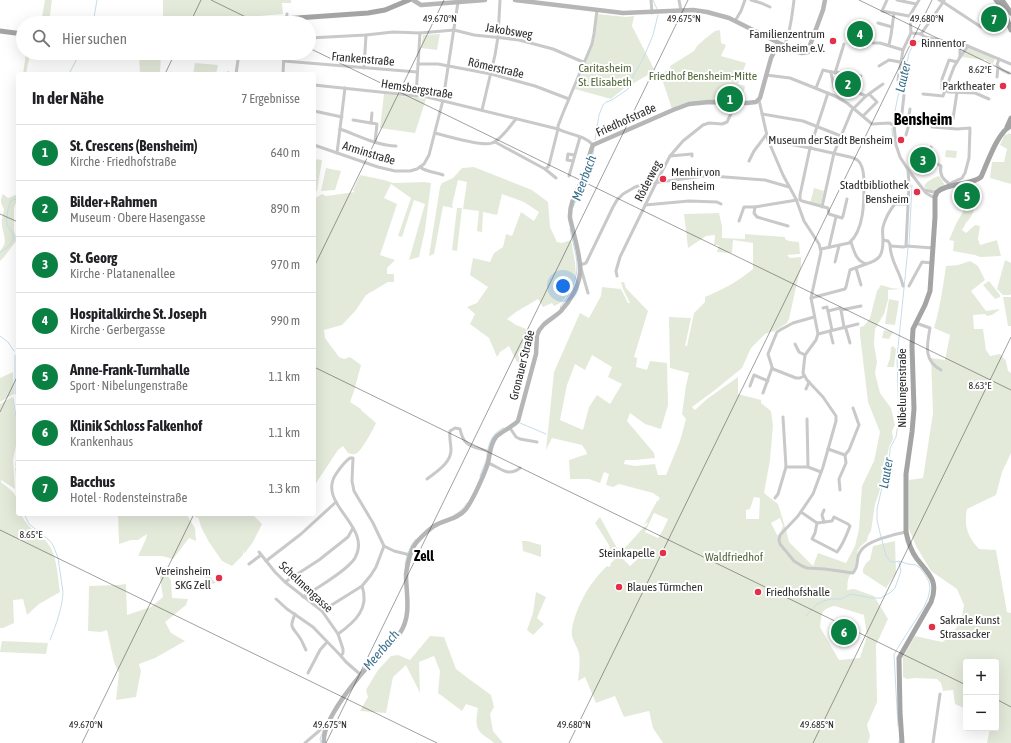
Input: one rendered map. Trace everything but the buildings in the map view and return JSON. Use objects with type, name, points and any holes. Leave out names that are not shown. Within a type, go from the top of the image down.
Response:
[{"type":"main road","points":[[379,11],[402,0]]},
{"type":"main road","points":[[316,16],[379,11],[409,0]]},
{"type":"main road","points":[[996,0],[1004,12],[1011,30]]},
{"type":"main road","points":[[1002,0],[1011,13]]},
{"type":"main road","points":[[0,31],[16,33]]},
{"type":"main road","points":[[936,194],[945,187],[979,179],[981,177],[1000,136],[1011,118]]},
{"type":"main road","points":[[1005,130],[1011,127]]},
{"type":"main road","name":"Nibelungenstraße","points":[[902,743],[899,658],[931,602],[934,593],[932,578],[911,549],[906,532],[906,468],[914,409],[912,346],[913,329],[930,291],[936,194]]},
{"type":"street","points":[[413,0],[420,5],[485,0]]},
{"type":"street","points":[[420,0],[421,3],[427,5]]},
{"type":"street","points":[[482,110],[498,37],[500,0]]},
{"type":"street","points":[[515,0],[623,13],[652,13],[694,10],[707,12],[729,18],[778,44],[798,52],[806,52],[809,48],[823,10],[825,0]]},
{"type":"street","points":[[651,0],[652,13]]},
{"type":"street","points":[[679,0],[681,11]]},
{"type":"street","points":[[735,21],[745,0]]},
{"type":"street","points":[[752,0],[770,7]]},
{"type":"street","points":[[785,44],[789,36],[794,0]]},
{"type":"street","points":[[887,0],[882,10],[909,16]]},
{"type":"street","points":[[897,0],[916,4]]},
{"type":"street","points":[[898,80],[903,50],[911,33],[909,16],[919,0]]},
{"type":"street","points":[[939,0],[944,1],[980,27]]},
{"type":"street","points":[[922,34],[944,1]]},
{"type":"street","points":[[442,175],[426,171],[420,167],[428,158],[443,100],[458,2]]},
{"type":"street","points":[[545,169],[549,165],[560,119],[592,41],[597,10]]},
{"type":"street","points":[[888,45],[894,13]]},
{"type":"street","points":[[878,23],[892,28]]},
{"type":"street","name":"Jakobsweg","points":[[316,38],[393,32],[420,34],[454,30],[474,35],[519,40],[552,49],[583,62]]},
{"type":"street","points":[[911,33],[922,34],[925,37],[960,44],[1011,64]]},
{"type":"street","points":[[416,96],[420,34]]},
{"type":"street","points":[[364,68],[366,35]]},
{"type":"street","points":[[873,43],[880,43],[903,50]]},
{"type":"street","points":[[778,44],[771,58],[759,100],[768,140],[789,187],[799,200],[804,219],[821,250],[811,298],[818,334],[816,340],[806,355],[803,369],[804,376],[823,397],[836,416],[836,425],[813,494],[802,512],[780,535],[779,540],[794,561],[802,566],[807,568],[825,568],[853,573],[858,564],[860,551],[863,547],[869,543],[906,532]]},
{"type":"street","points":[[837,90],[834,87],[833,73],[844,44]]},
{"type":"street","points":[[960,44],[960,57]]},
{"type":"street","points":[[923,94],[943,96],[957,62],[967,47]]},
{"type":"street","points":[[997,77],[999,59]]},
{"type":"street","points":[[236,72],[238,60]]},
{"type":"street","points":[[879,66],[889,60],[900,62]]},
{"type":"street","points":[[957,62],[949,60],[942,79],[942,89],[949,92],[974,94],[989,99]]},
{"type":"street","points":[[283,72],[284,61]]},
{"type":"street","name":"Frankenstraße","points":[[284,61],[417,72]]},
{"type":"street","name":"Römerstraße","points":[[418,64],[438,64],[491,74],[535,86],[569,99]]},
{"type":"street","points":[[998,67],[1009,72]]},
{"type":"street","points":[[816,88],[823,70],[833,73],[849,73],[861,76]]},
{"type":"street","points":[[844,74],[842,84],[854,91],[868,95],[877,102],[863,116]]},
{"type":"street","points":[[766,75],[787,78],[844,100],[872,124],[889,123],[894,125]]},
{"type":"street","points":[[822,207],[834,153],[852,110],[868,95],[883,84]]},
{"type":"street","name":"Hemsbergstraße","points":[[316,85],[443,100],[558,129],[580,137],[593,145]]},
{"type":"street","points":[[337,153],[345,88]]},
{"type":"street","points":[[953,119],[957,92]]},
{"type":"street","points":[[799,200],[810,148],[828,93]]},
{"type":"street","points":[[901,122],[904,95]]},
{"type":"street","name":"Friedhofstraße","points":[[588,293],[580,265],[570,212],[593,145],[689,104],[709,102],[754,102],[759,100]]},
{"type":"street","name":"Röderweg","points":[[617,276],[616,271],[620,257],[670,156],[683,141],[703,125],[708,123],[722,124],[727,122],[736,103]]},
{"type":"street","points":[[906,135],[909,124],[910,109]]},
{"type":"street","points":[[316,111],[342,117]]},
{"type":"street","points":[[371,123],[372,113]]},
{"type":"street","points":[[762,114],[803,121],[841,136]]},
{"type":"street","points":[[493,143],[516,119]]},
{"type":"street","points":[[352,120],[377,124],[375,142]]},
{"type":"street","points":[[894,125],[896,122],[908,122]]},
{"type":"street","points":[[894,125],[897,150],[900,157],[923,189],[936,194]]},
{"type":"street","points":[[931,147],[930,162],[941,166],[941,176],[948,183],[951,185],[952,182],[964,176],[969,158],[970,128],[957,129],[932,127]]},
{"type":"street","points":[[340,129],[375,142],[389,146],[396,146]]},
{"type":"street","points":[[435,133],[480,143],[493,143],[545,169],[556,178]]},
{"type":"street","points":[[749,161],[754,151],[766,135]]},
{"type":"street","points":[[569,176],[580,137]]},
{"type":"street","points":[[768,140],[834,153],[855,159],[860,163],[863,171],[864,206],[859,229],[851,242],[821,250]]},
{"type":"street","name":"Arminstraße","points":[[316,146],[378,167],[395,171],[410,171],[420,167]]},
{"type":"street","points":[[573,162],[566,160],[568,154],[574,155]]},
{"type":"street","points":[[670,156],[692,154],[692,156]]},
{"type":"street","points":[[908,169],[910,185],[908,204],[908,246]]},
{"type":"street","points":[[580,265],[586,263],[613,207],[620,197],[635,187],[712,176],[765,180],[789,187]]},
{"type":"street","points":[[739,221],[744,207],[755,207],[799,200],[828,208],[829,214],[842,218],[847,199]]},
{"type":"street","points":[[645,205],[689,202],[717,202],[721,204]]},
{"type":"street","points":[[811,298],[845,289],[850,270],[876,260],[883,248],[883,228],[888,214],[895,204],[908,204]]},
{"type":"street","points":[[755,207],[754,213],[758,217],[788,226]]},
{"type":"street","points":[[829,247],[836,217]]},
{"type":"street","points":[[883,241],[888,241],[890,245],[894,247],[908,246],[933,248]]},
{"type":"street","points":[[851,242],[860,262],[866,264]]},
{"type":"street","points":[[890,245],[891,255],[902,281],[902,286]]},
{"type":"street","points":[[835,262],[839,246]]},
{"type":"street","points":[[909,286],[922,262],[932,263]]},
{"type":"street","name":"Gronauer Straße","points":[[324,743],[324,735],[328,722],[335,710],[360,674],[397,638],[402,629],[406,618],[408,603],[406,573],[409,555],[415,544],[432,528],[457,517],[466,508],[488,463],[492,445],[496,437],[518,421],[536,354],[537,335],[542,326],[560,311],[575,291],[580,274],[580,265]]},
{"type":"street","points":[[856,268],[861,285]]},
{"type":"street","points":[[823,308],[827,307],[828,310],[840,308],[840,310],[861,306]]},
{"type":"street","points":[[828,310],[833,343]]},
{"type":"street","points":[[840,310],[850,343]]},
{"type":"street","points":[[763,394],[772,368],[768,354],[777,332],[793,323],[814,317]]},
{"type":"street","points":[[916,323],[930,328],[927,346],[929,357],[934,366],[941,370]]},
{"type":"street","points":[[818,334],[858,324]]},
{"type":"street","points":[[795,344],[799,352],[806,355]]},
{"type":"street","points":[[772,368],[796,378],[804,376]]},
{"type":"street","points":[[750,386],[754,375],[768,381]]},
{"type":"street","points":[[806,389],[809,382]]},
{"type":"street","points":[[840,490],[839,480],[846,464],[845,455],[851,446],[859,425],[853,408]]},
{"type":"street","points":[[775,498],[778,494],[786,467],[783,417]]},
{"type":"street","points":[[807,419],[808,467]]},
{"type":"street","points":[[427,479],[449,458],[451,452],[449,438],[450,431],[455,428],[460,428],[462,438],[468,444],[490,452]]},
{"type":"street","points":[[510,428],[516,437],[537,442]]},
{"type":"street","points":[[828,449],[845,455]]},
{"type":"street","points":[[303,597],[344,569],[352,562],[358,552],[359,543],[357,534],[336,502],[332,493],[331,485],[333,478],[350,458],[353,458],[352,481],[354,492],[373,523],[384,546],[394,551],[409,555]]},
{"type":"street","points":[[488,463],[508,473],[516,471],[520,468]]},
{"type":"street","points":[[786,467],[808,467],[821,472]]},
{"type":"street","points":[[266,561],[301,534],[336,502]]},
{"type":"street","points":[[824,510],[822,515],[824,522]]},
{"type":"street","points":[[802,512],[817,523],[832,521],[834,517],[850,526],[838,551],[812,539],[817,523]]},
{"type":"street","points":[[285,582],[319,560],[348,537],[353,528]]},
{"type":"street","points":[[322,611],[362,586],[373,571],[384,546]]},
{"type":"street","name":"Schelmengasse","points":[[249,564],[260,554],[285,582],[322,611],[338,634],[343,649],[343,653],[340,656]]},
{"type":"street","points":[[338,634],[356,619],[363,608],[364,600],[362,586]]},
{"type":"street","points":[[276,599],[287,609],[313,627],[346,662],[360,674]]},
{"type":"street","points":[[295,614],[291,626],[300,638],[306,650]]},
{"type":"street","points":[[308,673],[320,650],[327,642]]},
{"type":"street","points":[[933,743],[940,694]]},
{"type":"street","points":[[305,743],[328,722]]},
{"type":"green space","points":[[45,0],[52,0],[50,16],[42,16]]},
{"type":"green space","points":[[163,0],[291,0],[291,3],[282,3],[283,14],[259,16],[163,16]]},
{"type":"green space","name":"Caritasheim St. Elisabeth","points":[[598,14],[626,17],[634,16],[632,26],[655,71],[623,89],[611,99],[575,89],[594,42]]},
{"type":"green space","name":"Friedhof Bensheim-Mitte","points":[[720,30],[721,43],[726,45],[721,56],[746,63],[738,84],[745,86],[742,101],[711,101],[672,109],[660,73],[671,70],[670,66],[694,51],[697,46],[715,31]]},
{"type":"green space","points":[[440,34],[437,50],[421,48],[423,35]]},
{"type":"green space","points":[[968,48],[995,59],[993,64],[985,59],[962,57]]},
{"type":"green space","points":[[25,60],[29,60],[26,72],[23,72]]},
{"type":"green space","points":[[139,60],[161,60],[160,72],[140,72]]},
{"type":"green space","points":[[195,63],[218,65],[216,72],[193,72]]},
{"type":"green space","points":[[384,94],[426,99],[415,133],[380,128]]},
{"type":"green space","points":[[1008,133],[1011,134],[1011,184],[990,178],[992,162],[1004,162],[1007,149],[1000,145],[1005,134],[1007,135]]},
{"type":"green space","points":[[946,150],[957,151],[956,158],[945,157]]},
{"type":"green space","points":[[316,159],[322,160],[316,191]]},
{"type":"green space","points":[[474,167],[532,190],[548,202],[550,227],[557,242],[562,243],[571,240],[576,278],[562,302],[554,306],[552,303],[543,307],[538,299],[507,319],[526,329],[519,363],[517,362],[509,346],[500,352],[497,357],[489,338],[470,324],[475,314],[467,307],[477,303],[488,287],[470,275],[473,258],[490,262],[494,253],[503,247],[506,234],[512,236],[521,212],[534,221],[539,212],[524,202],[502,194],[497,215],[483,212],[482,232],[477,231],[479,211],[463,209],[467,182],[458,180],[452,205],[453,208],[443,206],[434,254],[429,256],[440,187],[442,183],[453,178],[462,168]]},
{"type":"green space","points":[[326,168],[341,171],[335,190],[321,191]]},
{"type":"green space","points":[[360,175],[393,183],[431,183],[425,230],[419,257],[409,260],[425,204],[414,200],[402,237],[398,236],[411,198],[391,184],[384,198],[397,204],[380,255],[395,260],[387,268],[387,274],[394,274],[394,282],[388,282],[366,295],[356,310],[342,325],[324,330],[325,338],[339,357],[344,359],[350,357],[361,365],[350,402],[361,409],[376,423],[365,444],[357,453],[348,453],[343,446],[338,450],[316,483],[316,198],[322,194],[326,196],[355,192],[353,190]]},
{"type":"green space","points":[[939,176],[945,185],[932,191],[924,187],[932,179]]},
{"type":"green space","points":[[814,188],[824,191],[821,205],[810,203]]},
{"type":"green space","points":[[3,194],[8,198],[16,195],[14,208],[14,230],[16,241],[0,261],[0,251],[5,242],[2,224],[4,209],[1,198]]},
{"type":"green space","points":[[975,206],[972,216],[962,230],[966,233],[975,225],[980,226],[978,239],[980,245],[997,240],[1001,256],[980,257],[953,251],[954,241],[949,240],[956,224],[964,210]]},
{"type":"green space","points":[[457,208],[462,208],[457,251],[452,250]]},
{"type":"green space","name":"Waldfriedhof","points":[[719,213],[722,226],[722,238],[745,239],[745,234],[785,237],[785,239],[789,241],[799,242],[800,254],[787,255],[790,258],[801,257],[801,267],[787,323],[773,332],[765,334],[751,348],[742,368],[692,407],[695,410],[707,399],[738,377],[738,394],[761,400],[761,403],[771,411],[773,426],[770,460],[764,493],[778,504],[789,542],[813,566],[818,553],[846,563],[855,546],[859,529],[862,486],[874,461],[880,432],[868,402],[860,327],[864,326],[870,318],[877,291],[881,285],[901,289],[888,290],[888,300],[884,314],[875,329],[874,344],[877,362],[875,373],[880,393],[891,408],[895,425],[892,431],[893,439],[889,447],[879,493],[875,504],[871,531],[867,541],[858,550],[856,566],[849,578],[847,590],[854,589],[874,596],[888,619],[876,645],[877,702],[867,725],[870,736],[868,743],[663,743],[653,728],[649,711],[624,717],[615,696],[596,703],[585,677],[578,681],[580,665],[578,650],[572,638],[572,630],[578,608],[589,587],[598,576],[607,566],[609,567],[611,565],[610,564],[647,525],[648,522],[644,525],[660,498],[653,493],[619,484],[613,487],[606,485],[609,474],[604,472],[600,483],[589,479],[570,479],[569,460],[587,454],[582,445],[552,438],[546,450],[554,372],[580,313],[589,318],[601,296],[602,287],[621,289],[628,303],[630,303],[621,282],[624,282],[626,288],[648,311],[634,357],[637,358],[636,367],[647,370],[650,361],[667,363],[668,405],[661,429],[645,424],[630,413],[627,421],[654,453],[655,458],[625,460],[624,464],[635,466],[655,464],[658,475],[666,475],[680,441],[686,419],[682,414],[689,373],[670,368],[669,317],[691,318],[685,346],[687,346],[694,313],[705,302],[705,297],[730,285],[753,269],[753,243],[733,240],[732,253],[717,252],[719,245],[714,245],[715,235],[706,236],[688,248],[684,214]],"holes":[[[592,355],[612,367],[608,377],[622,384],[610,404],[597,395],[589,407],[583,430],[560,420],[567,385],[575,364],[585,370]],[[754,497],[760,498],[759,519],[746,519],[746,510],[750,509]],[[654,513],[668,519],[658,538],[645,532]],[[780,518],[783,526],[779,536],[771,523]],[[632,548],[640,557],[630,566],[622,558]],[[835,606],[864,615],[867,636],[860,658],[839,660],[820,627],[822,615],[827,609]]]},
{"type":"green space","points":[[1005,260],[1011,263],[1010,295],[1003,295],[997,289]]},
{"type":"green space","points":[[970,261],[978,266],[985,280],[971,291],[986,311],[999,310],[992,315],[987,316],[985,314],[973,315],[974,329],[983,329],[986,350],[990,356],[1000,354],[1006,361],[1008,371],[1011,373],[1011,453],[1002,472],[996,495],[967,509],[966,526],[969,535],[979,549],[996,550],[1007,612],[1011,613],[1011,743],[987,743],[989,731],[999,731],[999,659],[963,659],[963,708],[955,704],[953,690],[943,691],[941,683],[937,679],[907,679],[903,677],[903,657],[915,636],[942,642],[947,639],[961,622],[964,605],[957,589],[931,571],[916,546],[909,529],[909,480],[923,478],[933,413],[931,358],[945,360],[950,335],[934,328],[940,305],[946,266],[958,265]]},
{"type":"green space","points":[[989,281],[1000,297],[995,299],[983,285]]},
{"type":"green space","points":[[1003,297],[1011,297],[1011,326],[1008,326]]},
{"type":"green space","points":[[889,299],[899,301],[895,325],[885,324]]},
{"type":"green space","points":[[884,330],[893,332],[889,339],[882,338]]},
{"type":"green space","points":[[893,346],[896,349],[894,367],[887,367],[891,347]]},
{"type":"green space","points":[[13,372],[14,394],[0,402],[0,378]]},
{"type":"green space","points":[[12,397],[16,420],[16,446],[13,460],[15,489],[1,480],[1,482],[10,489],[16,496],[16,516],[22,516],[27,524],[46,541],[51,548],[57,567],[60,592],[39,604],[27,615],[23,599],[13,600],[14,623],[3,628],[0,628],[0,404]]},
{"type":"green space","points":[[118,516],[187,516],[195,528],[196,541],[189,538],[173,559],[162,556],[138,556],[147,534],[138,540],[131,540],[119,544]]},
{"type":"green space","points":[[196,516],[254,516],[262,524],[253,542],[244,554],[243,550],[243,555],[232,566],[222,561],[209,542],[198,517],[196,518]]},
{"type":"green space","points":[[600,517],[619,552],[612,559],[609,545],[595,523]]},
{"type":"green space","points":[[522,541],[541,545],[541,557],[523,551]]},
{"type":"green space","points":[[895,541],[896,573],[886,588],[863,573],[863,569],[866,563],[870,560],[873,546]]},
{"type":"green space","points":[[205,570],[216,583],[207,585]]},
{"type":"green space","points":[[159,571],[166,571],[171,581],[172,598],[188,599],[186,605],[165,622],[171,633],[185,641],[155,658],[139,664],[141,671],[136,697],[116,700],[119,673],[114,662],[107,630],[101,632],[88,631],[89,586],[126,584],[127,615],[151,607],[163,597]]},
{"type":"green space","points":[[536,592],[546,597],[537,618],[544,624],[533,635],[527,630],[533,613]]},
{"type":"green space","points":[[430,636],[444,637],[456,669],[491,695],[494,707],[490,714],[493,731],[503,743],[494,743],[479,730],[476,720],[478,708],[466,704],[462,711],[438,693],[440,671],[434,656],[419,662],[420,693],[406,665],[393,677],[386,713],[360,711],[368,697],[366,690],[378,670],[391,656],[398,655],[410,660]]},
{"type":"green space","points":[[2,641],[48,643],[46,654],[0,652]]},
{"type":"waterway","points":[[94,16],[97,0]]},
{"type":"waterway","name":"Meerbach","points":[[653,0],[657,9]]},
{"type":"waterway","name":"Meerbach","points":[[595,140],[599,115],[603,105],[628,89],[653,35],[658,15]]},
{"type":"waterway","name":"Lauter","points":[[893,121],[909,53],[915,44],[919,41],[923,41]]},
{"type":"waterway","points":[[70,72],[76,60]]},
{"type":"waterway","name":"Lauter","points":[[892,128],[893,141]]},
{"type":"waterway","name":"Meerbach","points":[[573,207],[587,177],[594,150]]},
{"type":"waterway","name":"Lauter","points":[[909,245],[912,185]]},
{"type":"waterway","points":[[0,252],[7,248],[13,241],[12,233],[7,225],[7,216],[8,208],[12,200],[16,199]]},
{"type":"waterway","name":"Meerbach","points":[[561,308],[560,307],[573,286],[577,269],[576,255],[570,229]]},
{"type":"waterway","name":"Lauter","points":[[881,537],[877,520],[877,509],[890,448],[896,437],[899,418],[897,358],[908,248]]},
{"type":"waterway","points":[[0,336],[8,342],[14,351]]},
{"type":"waterway","points":[[15,355],[15,394]]},
{"type":"waterway","points":[[13,398],[16,417]]},
{"type":"waterway","points":[[520,423],[546,434]]},
{"type":"waterway","name":"Meerbach","points":[[488,449],[493,437],[497,432],[504,428]]},
{"type":"waterway","name":"Meerbach","points":[[480,476],[487,458],[487,453]]},
{"type":"waterway","name":"Meerbach","points":[[454,515],[462,510],[467,503]]},
{"type":"waterway","points":[[25,516],[29,524],[53,545],[58,558],[63,592]]},
{"type":"waterway","name":"Meerbach","points":[[408,553],[416,539]]},
{"type":"waterway","name":"Lauter","points":[[882,540],[886,556],[891,562],[899,561],[919,567],[926,576],[930,589],[924,607],[894,655],[898,726]]},
{"type":"waterway","name":"Meerbach","points":[[405,565],[407,556]]},
{"type":"waterway","points":[[806,616],[817,604],[831,599],[841,599],[851,594],[881,598],[895,588],[901,571],[899,562]]},
{"type":"waterway","points":[[50,640],[60,611],[63,593]]},
{"type":"waterway","name":"Meerbach","points":[[375,656],[393,639]]},
{"type":"waterway","name":"Meerbach","points":[[321,743],[320,739],[324,728]]},
{"type":"place","name":"Bacchus","points":[[994,19]]},
{"type":"place","name":"Hospitalkirche St. Joseph","points":[[860,34]]},
{"type":"place","name":"Familienzentrum Bensheim e.V.","points":[[833,41]]},
{"type":"place","name":"Rinnentor","points":[[913,43]]},
{"type":"place","name":"Bilder+Rahmen","points":[[848,84]]},
{"type":"place","name":"Parktheater","points":[[1003,86]]},
{"type":"place","name":"St. Crescens (Bensheim)","points":[[730,99]]},
{"type":"place","name":"Museum der Stadt Bensheim","points":[[901,140]]},
{"type":"place","name":"St. Georg","points":[[923,160]]},
{"type":"place","name":"Menhir von Bensheim","points":[[663,179]]},
{"type":"place","name":"Stadtbibliothek Bensheim","points":[[917,192]]},
{"type":"place","name":"Anne-Frank-Turnhalle","points":[[967,196]]},
{"type":"place","name":"Steinkapelle","points":[[663,553]]},
{"type":"place","name":"Vereinsheim SKG Zell","points":[[219,578]]},
{"type":"place","name":"Blaues Türmchen","points":[[619,587]]},
{"type":"place","name":"Friedhofshalle","points":[[758,592]]},
{"type":"place","name":"Sakrale Kunst Strassacker","points":[[932,627]]},
{"type":"place","name":"Klinik Schloss Falkenhof","points":[[844,632]]},
{"type":"district","name":"Bensheim","points":[[923,119]]},
{"type":"district","name":"Zell","points":[[424,556]]}]
